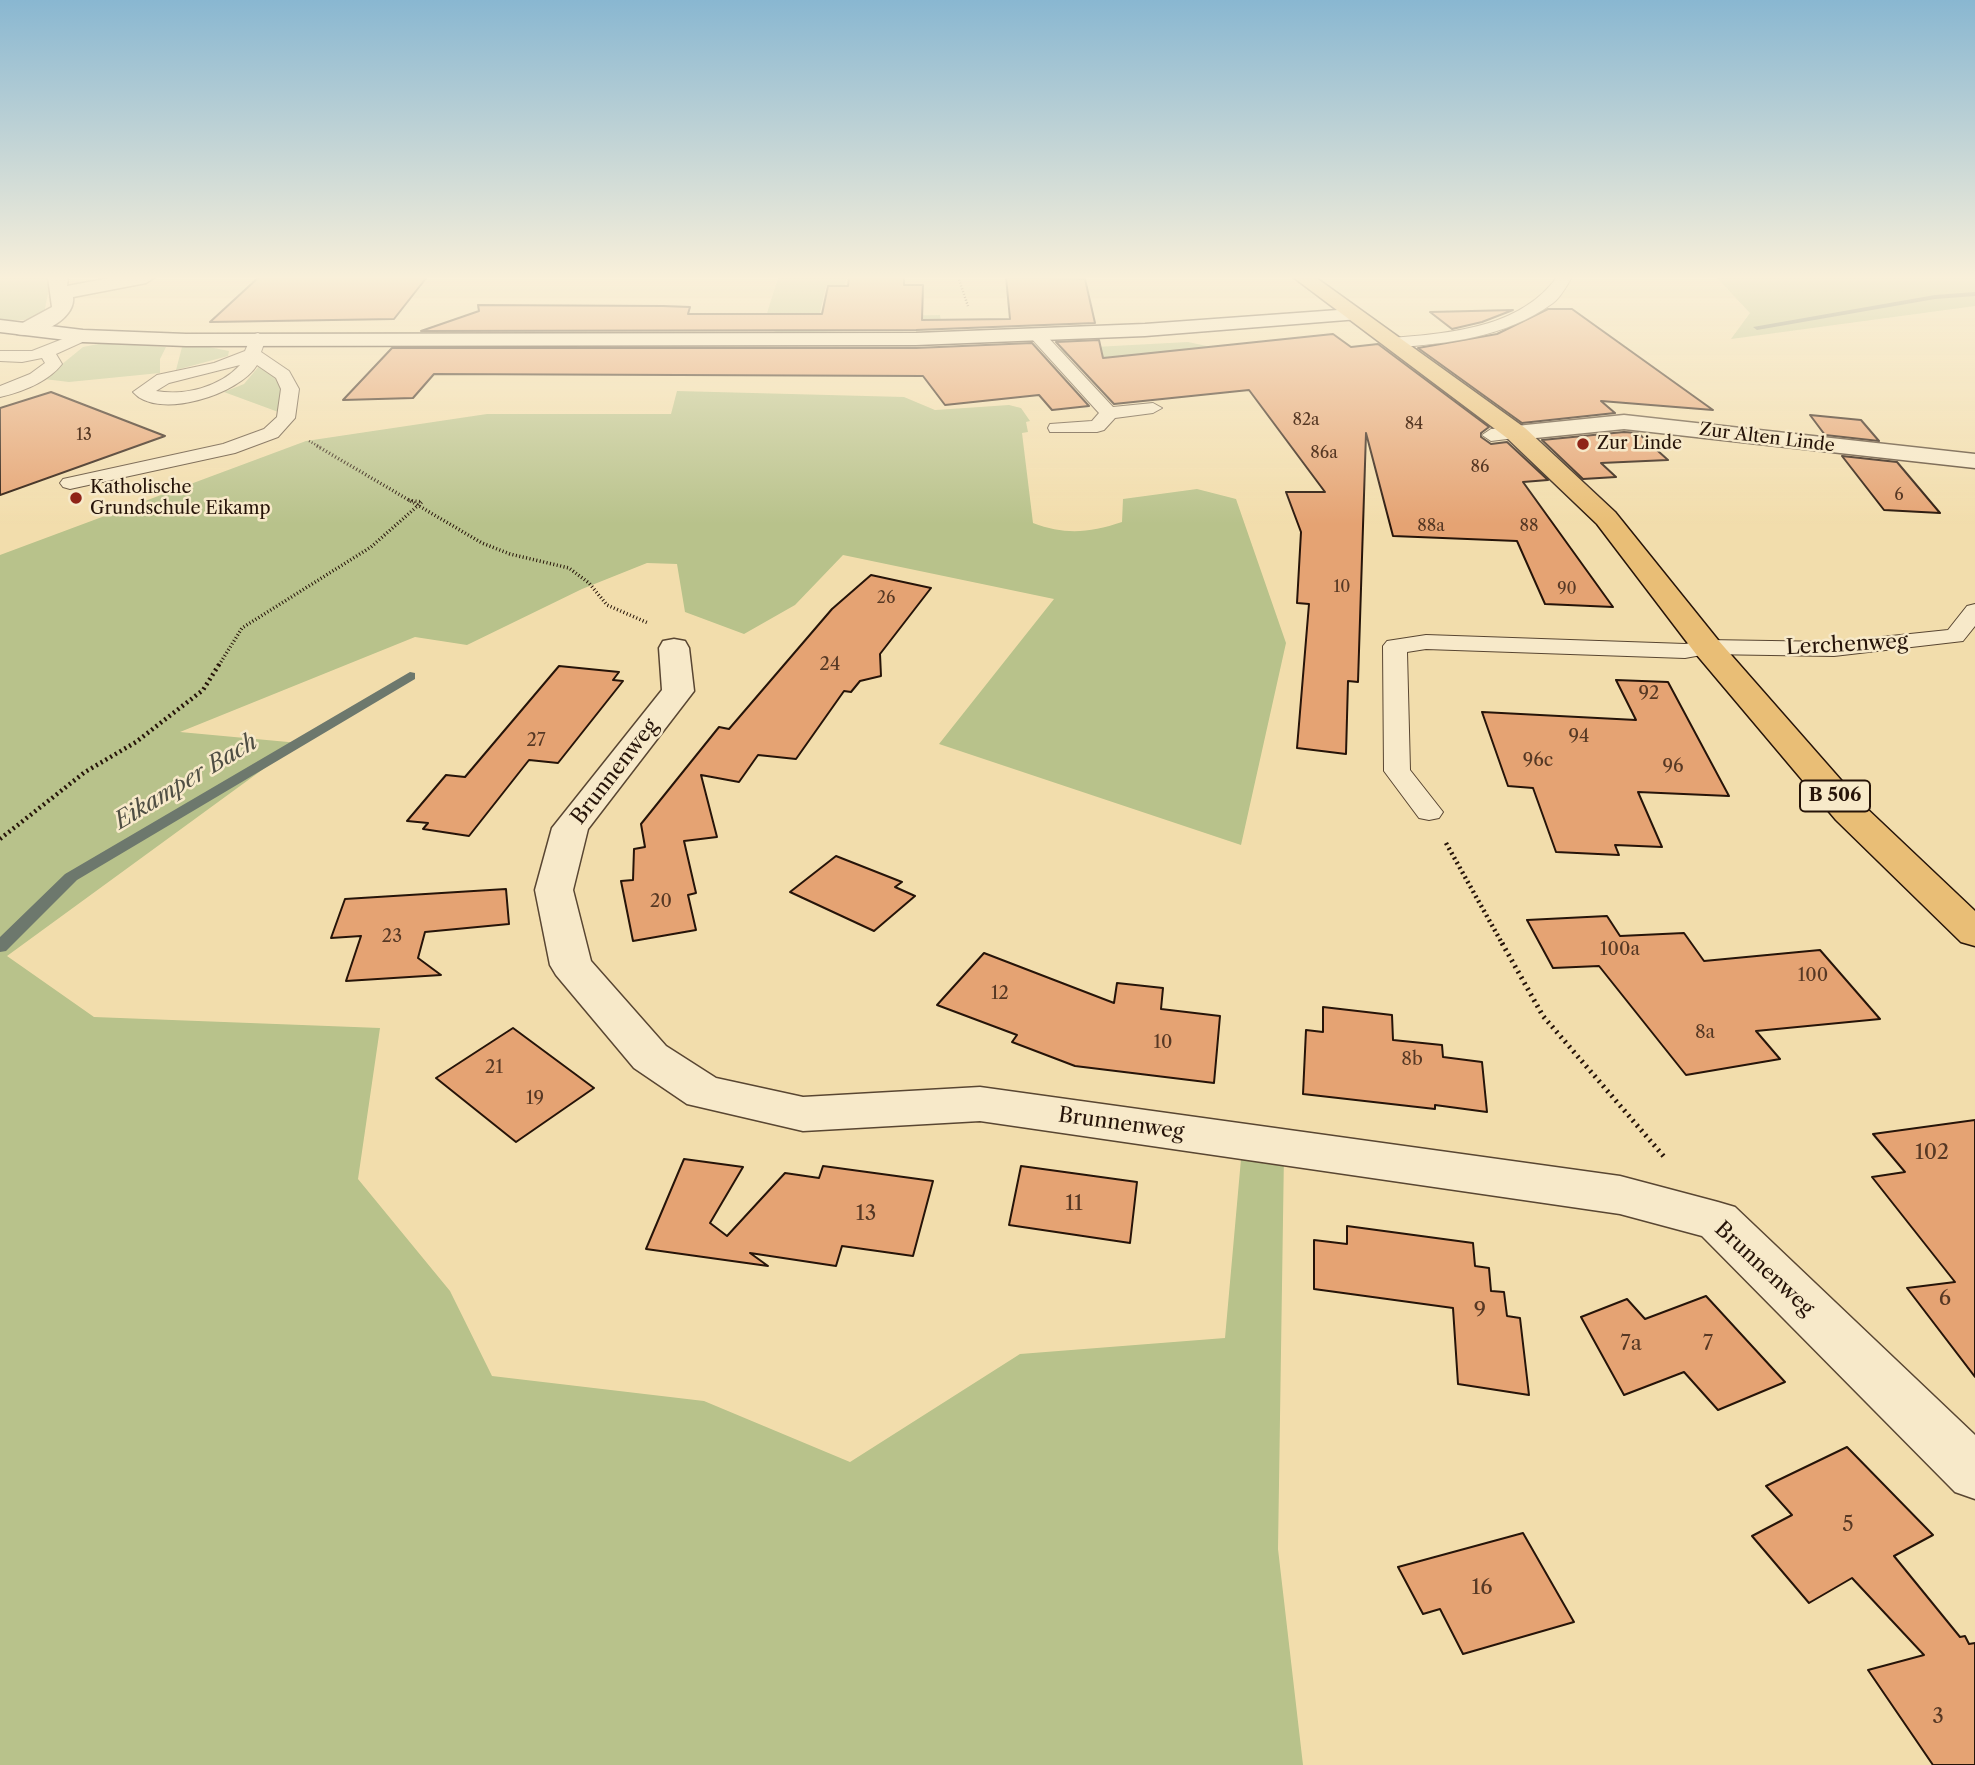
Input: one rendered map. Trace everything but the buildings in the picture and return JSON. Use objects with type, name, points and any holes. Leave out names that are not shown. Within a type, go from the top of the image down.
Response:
[{"type":"main road","name":"B 506","points":[[1412,359],[1606,519],[1707,647],[1849,813],[1975,933]]},
{"type":"street","name":"Zur Alten Linde","points":[[1504,434],[1624,422],[1975,461]]},
{"type":"street","name":"Brunnenweg","points":[[674,648],[678,691],[570,828],[554,890],[571,965],[650,1057],[703,1092],[803,1114],[980,1104],[1620,1195],[1718,1221],[1975,1473]]},
{"type":"lane","points":[[0,392],[47,371],[54,364],[51,359]]},
{"type":"lane","points":[[232,359],[219,367],[163,379],[142,392],[158,398],[200,394],[246,369],[250,359]]},
{"type":"lane","points":[[70,483],[228,449],[260,439],[280,425],[288,411],[288,382],[267,359]]},
{"type":"lane","points":[[1059,359],[1109,413]]},
{"type":"lane","points":[[1057,428],[1097,426],[1109,413],[1153,408]]},
{"type":"lane","name":"Lerchenweg","points":[[1429,812],[1397,771],[1395,646],[1426,642],[1685,651],[1707,647],[1834,649],[1955,636],[1975,611]]},
{"type":"path","points":[[0,839],[85,772],[136,742],[203,690],[242,628],[370,547],[418,506],[421,500],[407,500],[280,425]]},
{"type":"path","points":[[418,506],[482,543],[510,554],[569,568],[589,583],[607,605],[657,627],[674,648]]},
{"type":"path","points":[[1429,812],[1543,1016],[1718,1221]]},
{"type":"green space","points":[[68,359],[160,359],[160,373],[69,382],[44,379]]},
{"type":"green space","points":[[179,359],[215,359],[176,370]]},
{"type":"green space","points":[[260,365],[283,385],[281,413],[224,392],[244,384]]},
{"type":"green space","points":[[677,391],[904,397],[935,410],[1009,405],[1021,408],[1030,421],[1026,422],[1028,432],[1022,433],[1033,523],[1045,527],[1077,531],[1122,522],[1123,499],[1197,489],[1236,499],[1286,643],[1241,845],[939,744],[1054,599],[843,555],[795,605],[744,634],[685,612],[677,564],[647,563],[582,589],[467,645],[415,637],[180,732],[299,743],[7,956],[94,1017],[380,1028],[358,1179],[450,1291],[492,1376],[704,1401],[850,1462],[1020,1354],[1225,1338],[1242,1148],[1284,1153],[1278,1549],[1303,1765],[0,1765],[0,555],[306,441],[487,414],[671,414]]},
{"type":"waterway","name":"Eikamper Bach","points":[[0,947],[71,877],[410,676]]},
{"type":"place","name":"Zur Linde","points":[[1583,444]]},
{"type":"place","name":"Katholische Grundschule Eikamp","points":[[76,498]]}]
